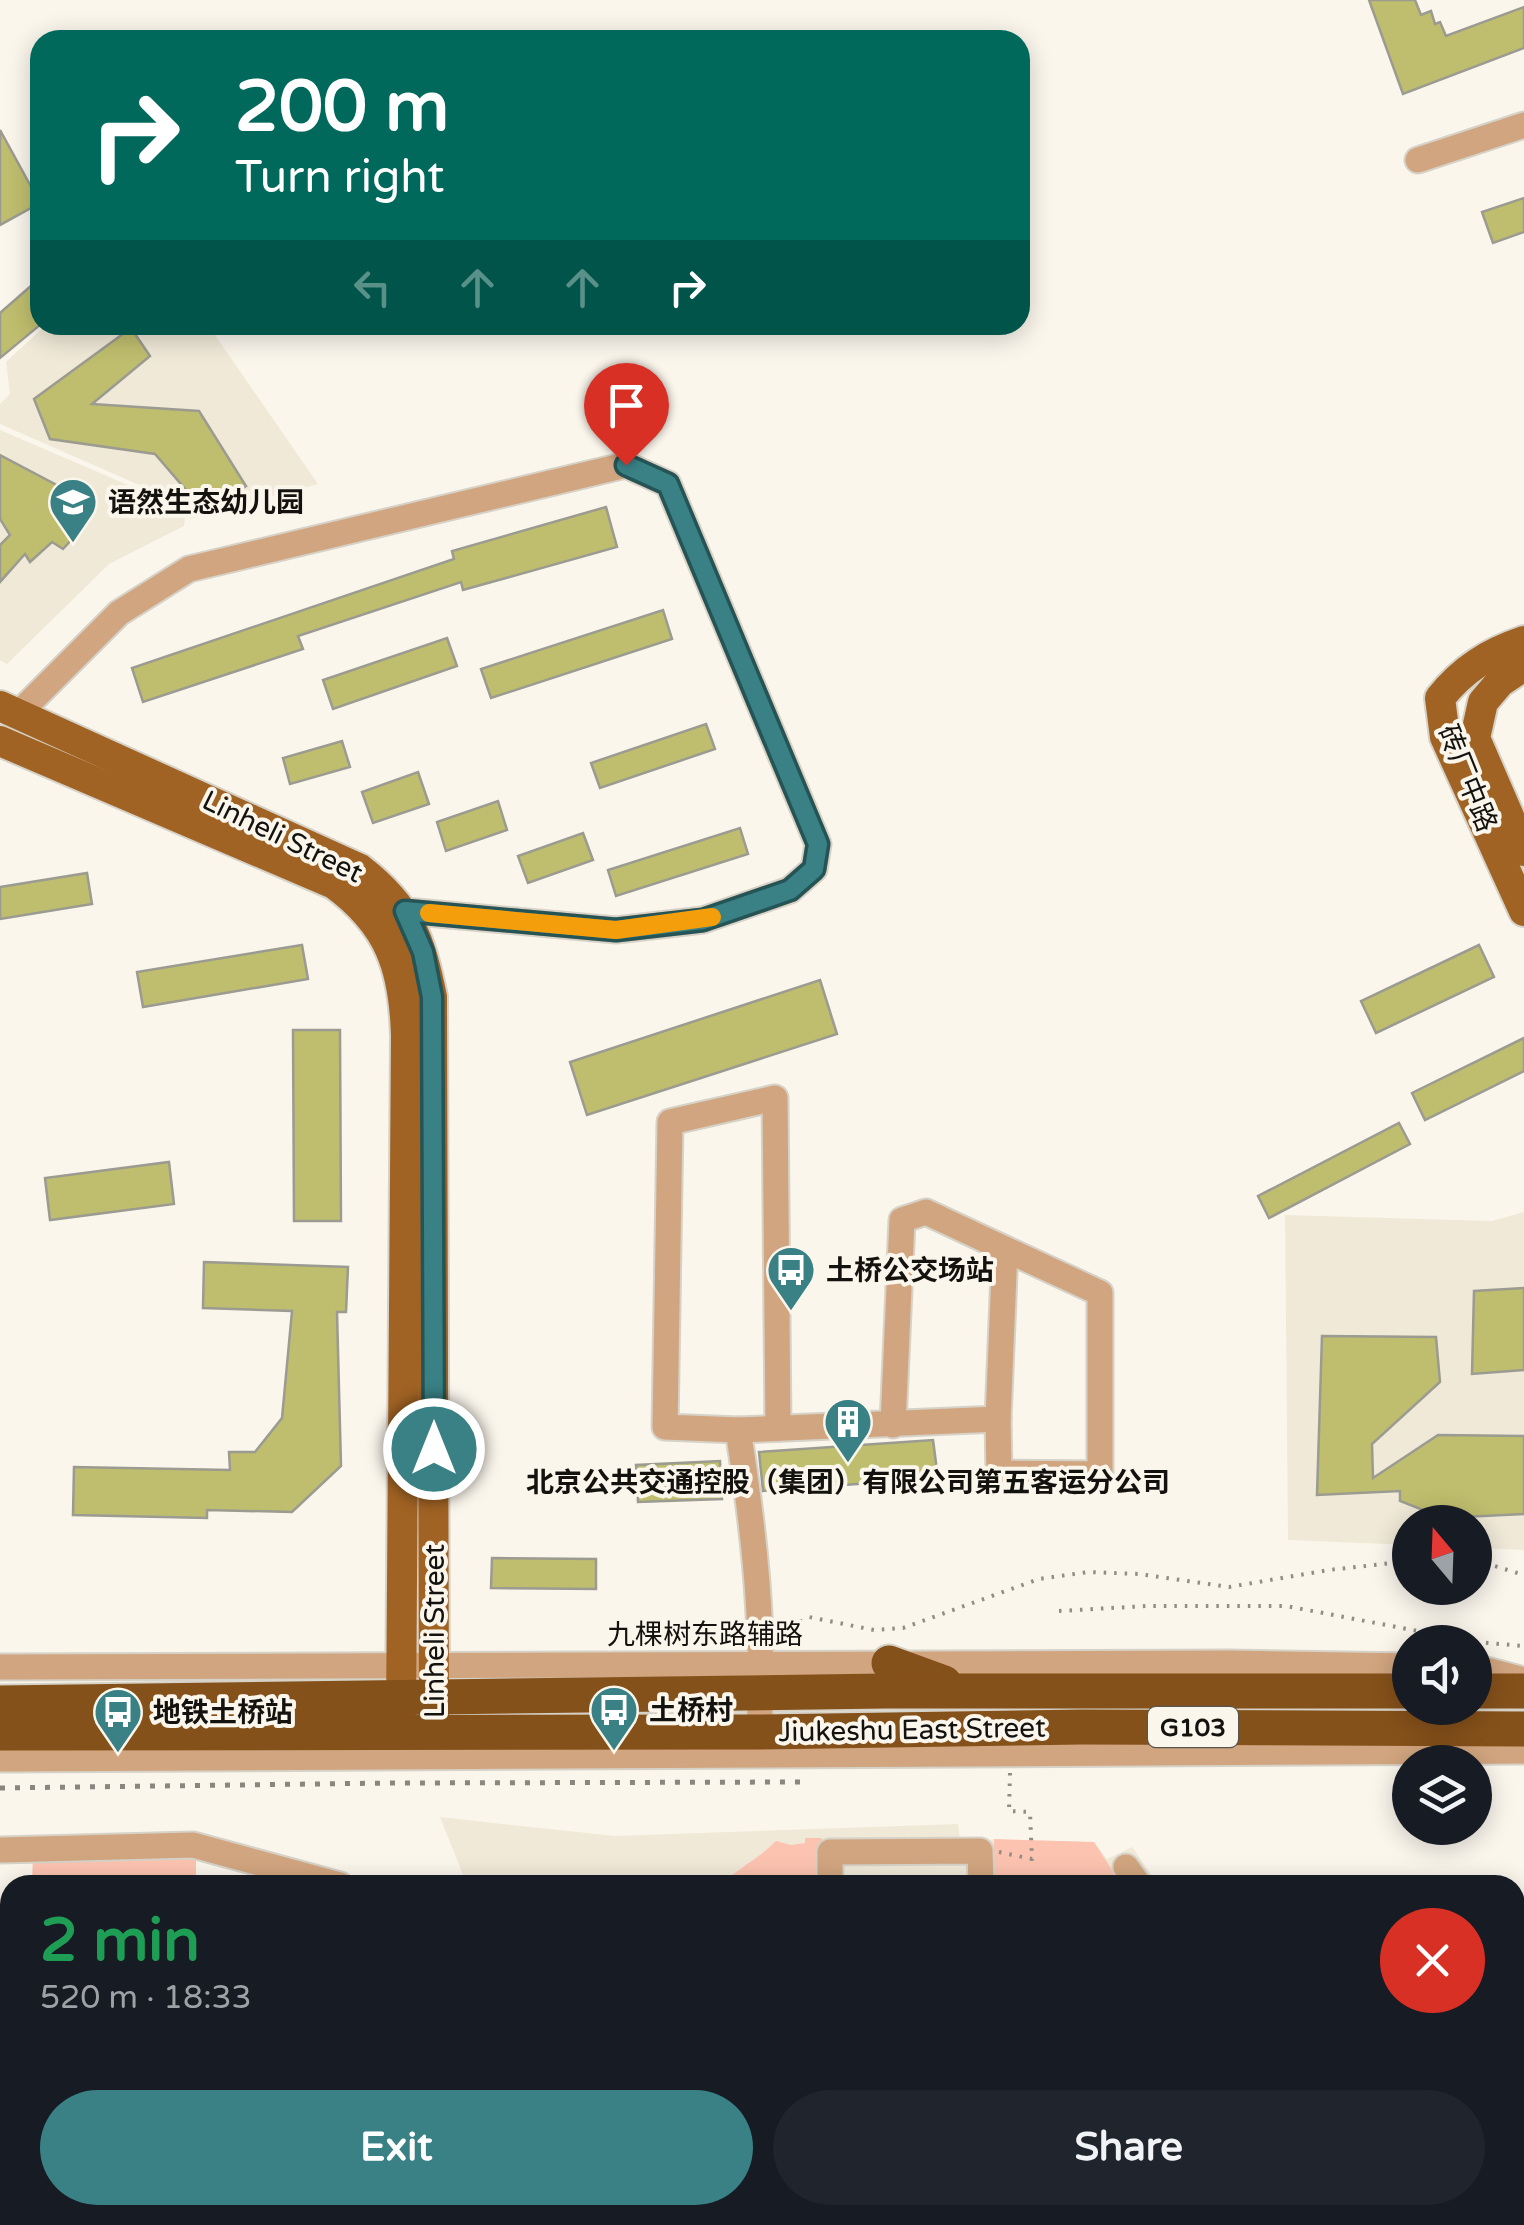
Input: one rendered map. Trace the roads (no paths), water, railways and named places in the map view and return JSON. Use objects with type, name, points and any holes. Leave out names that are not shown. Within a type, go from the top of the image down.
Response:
[{"type":"highway","points":[[888,1663],[964,1691]]},
{"type":"highway","name":"Jiukeshu East Street","points":[[0,1732],[761,1667],[964,1691],[1392,1691]]},
{"type":"highway","points":[[1492,1691],[1524,1691]]},
{"type":"highway","name":"Jiukeshu East Street","points":[[0,1704],[418,1698],[759,1732],[1082,1727],[1524,1729]]},
{"type":"highway","points":[[862,1730],[907,1754]]},
{"type":"main road","name":"砖厂中路","points":[[1524,641],[1493,652],[1455,678],[1440,698],[1445,736],[1524,911]]},
{"type":"main road","name":"砖厂中路","points":[[1524,666],[1500,682],[1483,702],[1474,738],[1524,852]]},
{"type":"main road","name":"Linheli Street","points":[[9,710],[360,869],[386,888],[405,911],[423,952],[432,997],[418,1698]]},
{"type":"main road","name":"Linheli Street","points":[[0,741],[334,884],[360,903],[378,923],[395,960],[405,997],[418,1698]]},
{"type":"street","points":[[1418,160],[1524,125]]},
{"type":"street","points":[[9,710],[119,612],[189,569],[626,465],[668,484],[818,844],[814,869],[790,890],[703,920],[616,930],[405,911]]},
{"type":"street","points":[[778,1428],[775,1098],[670,1122],[665,1427],[738,1430],[998,1419]]},
{"type":"street","points":[[893,1425],[902,1220],[926,1212],[1100,1293],[1100,1474],[998,1473],[1005,1249]]},
{"type":"street","points":[[738,1430],[752,1522],[761,1667],[759,1732]]},
{"type":"street","name":"九棵树东路辅路","points":[[761,1667],[888,1663],[1392,1666]]},
{"type":"street","points":[[0,1667],[418,1698]]},
{"type":"street","points":[[1492,1672],[1524,1680]]},
{"type":"street","points":[[0,1758],[1524,1751]]},
{"type":"street","points":[[0,1850],[193,1846],[302,1875]]},
{"type":"street","points":[[830,1875],[830,1852],[980,1851],[981,1875]]},
{"type":"railway","points":[[0,1788],[806,1782]]},
{"type":"place","name":"语然生态幼儿园","points":[[73,544]]},
{"type":"place","name":"土桥公交场站","points":[[791,1312]]},
{"type":"place","name":"北京公共交通控股（集团）有限公司第五客运分公司","points":[[848,1464]]},
{"type":"place","name":"土桥村","points":[[614,1752]]},
{"type":"place","name":"地铁土桥站","points":[[118,1754]]}]
